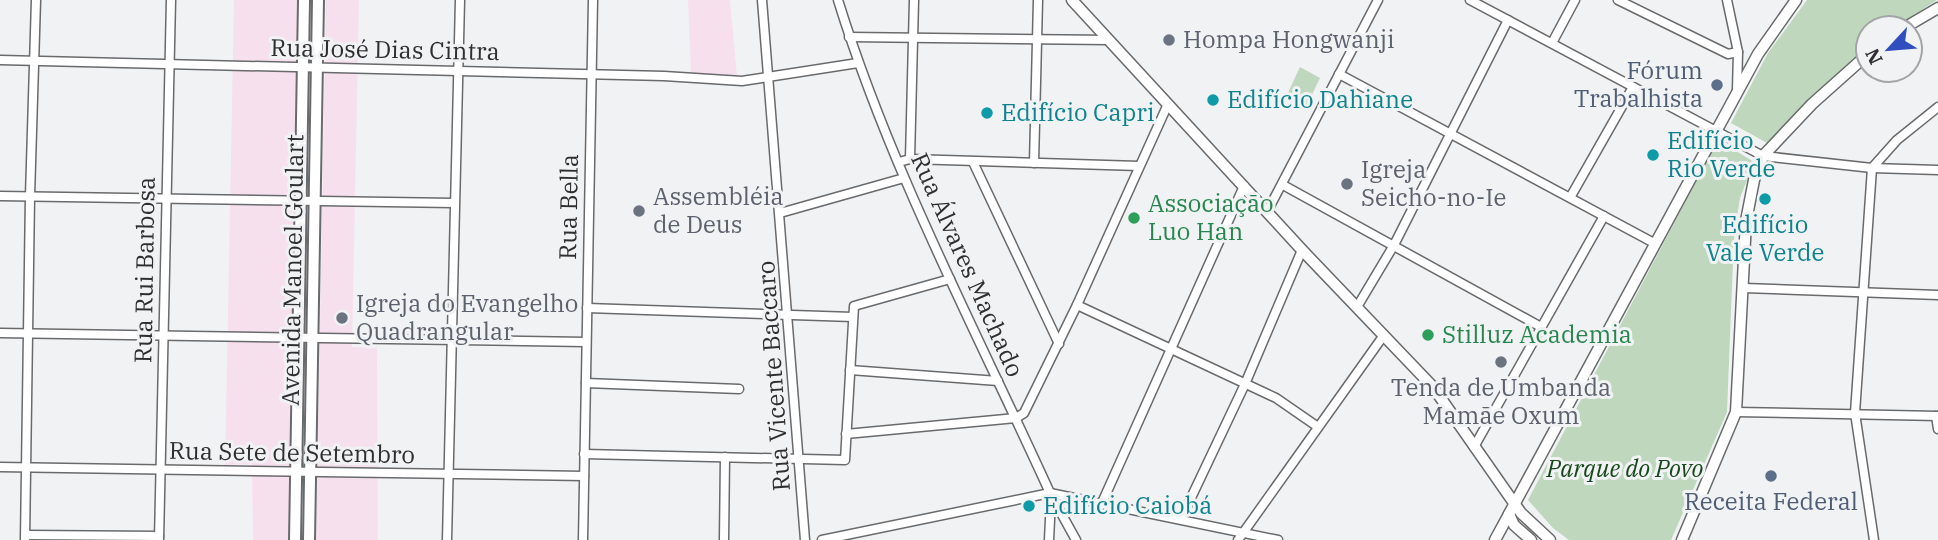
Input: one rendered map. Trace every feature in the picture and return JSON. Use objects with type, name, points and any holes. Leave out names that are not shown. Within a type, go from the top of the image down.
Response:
[{"type":"main road","name":"Avenida Manoel Goulart","points":[[295,540],[304,0]]},
{"type":"main road","name":"Avenida Manoel Goulart","points":[[309,540],[318,0]]},
{"type":"street","points":[[36,0],[30,196],[26,537],[159,538]]},
{"type":"street","name":"Rua Rui Barbosa","points":[[159,538],[171,0]]},
{"type":"street","points":[[447,540],[460,0]]},
{"type":"street","name":"Rua Bella","points":[[583,540],[593,0]]},
{"type":"street","name":"Rua Vicente Baccaro","points":[[762,0],[805,540]]},
{"type":"street","name":"Rua Álvares Machado","points":[[838,0],[858,63],[904,178],[1050,493],[1076,540]]},
{"type":"street","points":[[910,159],[914,0]]},
{"type":"street","points":[[1034,163],[1038,0]]},
{"type":"street","points":[[1072,0],[1433,387],[1514,503],[1550,540]]},
{"type":"street","points":[[1267,212],[1378,0]]},
{"type":"street","points":[[1470,0],[1763,156],[1872,168],[1938,170]]},
{"type":"street","points":[[1552,43],[1575,0]]},
{"type":"street","points":[[1619,0],[1728,54],[1738,52],[1747,58],[1758,54]]},
{"type":"street","points":[[1727,0],[1738,52],[1737,93]]},
{"type":"street","points":[[1495,540],[1758,54],[1796,0]]},
{"type":"street","points":[[1357,307],[1394,245],[1508,20]]},
{"type":"street","points":[[849,37],[1109,40]]},
{"type":"street","name":"Rua José Dias Cintra","points":[[0,60],[591,74],[742,81],[858,63]]},
{"type":"street","points":[[1682,540],[1736,412],[1746,221],[1754,180],[1763,156],[1812,104],[1854,66]]},
{"type":"street","points":[[1339,74],[1654,243]]},
{"type":"street","points":[[1571,197],[1633,87]]},
{"type":"street","points":[[846,434],[1016,418],[1024,413],[1059,344],[1168,103]]},
{"type":"street","points":[[1874,540],[1855,414],[1872,168],[1897,140],[1938,107]]},
{"type":"street","points":[[899,162],[910,159],[1139,166]]},
{"type":"street","points":[[973,162],[1059,344]]},
{"type":"street","points":[[780,213],[904,178]]},
{"type":"street","points":[[1283,184],[1541,327]]},
{"type":"street","points":[[1101,505],[1244,186]]},
{"type":"street","points":[[0,196],[454,203]]},
{"type":"street","points":[[1474,447],[1604,216]]},
{"type":"street","points":[[1181,519],[1245,384],[1303,250]]},
{"type":"street","points":[[584,454],[845,460],[854,306],[950,279]]},
{"type":"street","points":[[1744,288],[1938,295]]},
{"type":"street","points":[[1077,305],[1276,398],[1318,428]]},
{"type":"street","points":[[587,308],[853,317]]},
{"type":"street","points":[[0,333],[586,342]]},
{"type":"street","points":[[1241,536],[1384,335]]},
{"type":"street","points":[[850,370],[998,381]]},
{"type":"street","points":[[586,383],[739,389]]},
{"type":"street","points":[[1736,412],[1937,416],[1938,429]]},
{"type":"street","points":[[724,540],[725,457]]},
{"type":"street","name":"Rua Sete de Setembro","points":[[0,467],[584,476]]},
{"type":"street","points":[[1049,540],[1053,513],[1050,493]]},
{"type":"street","points":[[821,540],[1050,493],[1181,519],[1241,536],[1278,540]]},
{"type":"street","points":[[1509,513],[1514,525],[1531,540]]},
{"type":"shaded area","points":[[234,0],[299,0],[291,540],[253,540],[252,464],[225,465]]},
{"type":"shaded area","points":[[326,0],[359,0],[352,347],[377,348],[378,540],[316,540]]},
{"type":"shaded area","points":[[688,0],[730,0],[737,77],[691,73]]},
{"type":"green space","points":[[1807,0],[1937,0],[1916,14],[1854,14],[1854,58],[1806,101],[1767,143],[1731,123],[1768,53]]},
{"type":"green space","points":[[1300,67],[1320,78],[1305,109],[1285,99]]},
{"type":"green space","name":"Parque do Povo","points":[[1718,140],[1754,162],[1740,198],[1734,237],[1727,412],[1671,540],[1569,540],[1553,528],[1528,500]]},
{"type":"place","name":"Hompa Hongwanji","points":[[1169,40]]},
{"type":"place","name":"Fórum Trabalhista","points":[[1717,85]]},
{"type":"place","name":"Edifício Dahiane","points":[[1213,100]]},
{"type":"place","name":"Edifício Capri","points":[[987,113]]},
{"type":"place","name":"Edifício Rio Verde","points":[[1653,155]]},
{"type":"place","name":"Igreja Seicho-no-Ie","points":[[1347,184]]},
{"type":"place","name":"Edifício Vale Verde","points":[[1765,199]]},
{"type":"place","name":"Assembléia de Deus","points":[[639,211]]},
{"type":"place","name":"Associação Luo Han","points":[[1134,218]]},
{"type":"place","name":"Igreja do Evangelho Quadrangular","points":[[342,318]]},
{"type":"place","name":"Stilluz Academia","points":[[1428,335]]},
{"type":"place","name":"Tenda de Umbanda Mamãe Oxum","points":[[1501,362]]},
{"type":"place","name":"Receita Federal","points":[[1771,476]]},
{"type":"place","name":"Edifício Caiobá","points":[[1029,506]]}]
